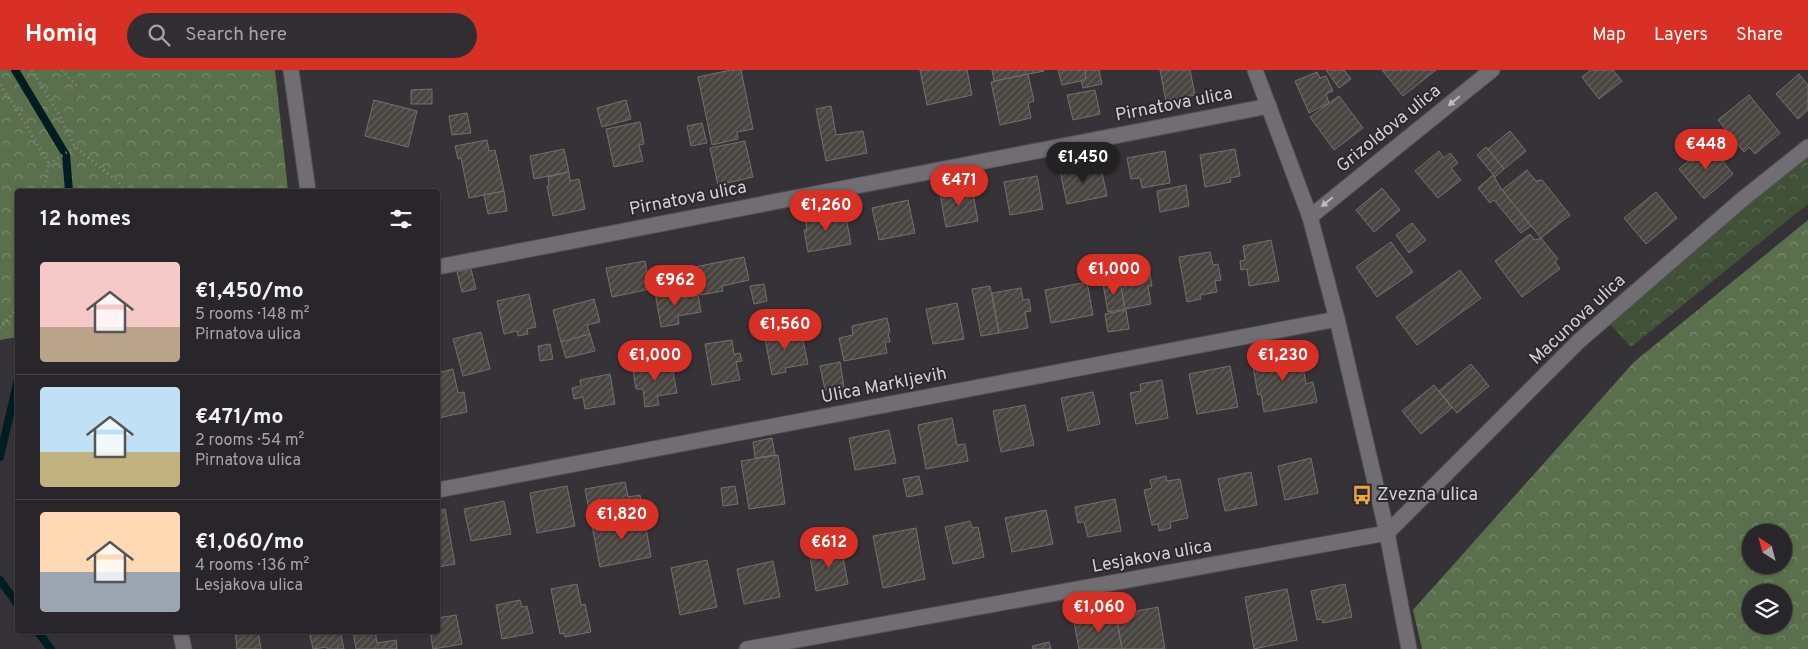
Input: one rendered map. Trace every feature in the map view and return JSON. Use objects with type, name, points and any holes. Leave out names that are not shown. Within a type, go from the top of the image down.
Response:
[{"type":"street","points":[[291,70],[308,189]]},
{"type":"street","points":[[1255,70],[1310,217],[1337,320],[1386,533],[1409,649]]},
{"type":"street","name":"Grizoldova ulica","points":[[1310,217],[1492,70]]},
{"type":"street","name":"Pirnatova ulica","points":[[440,267],[1269,106]]},
{"type":"street","name":"Macunova ulica","points":[[1386,533],[1579,341],[1744,198],[1808,148]]},
{"type":"street","name":"Ulica Markljevih","points":[[440,490],[1337,320]]},
{"type":"street","name":"Lesjakova ulica","points":[[746,649],[1386,533]]},
{"type":"street","points":[[181,634],[184,649]]},
{"type":"path","points":[[32,70],[58,113],[75,148],[124,189]]},
{"type":"path","points":[[62,70],[78,88]]},
{"type":"path","points":[[0,86],[17,110],[49,164],[43,189]]},
{"type":"path","points":[[49,164],[75,148]]},
{"type":"path","points":[[0,328],[15,310]]},
{"type":"green space","points":[[0,70],[275,70],[288,189],[15,189],[15,337],[0,340]]},
{"type":"green space","points":[[1808,153],[1808,204],[1631,347],[1605,319]]},
{"type":"green space","points":[[1808,220],[1808,649],[1422,649],[1413,610],[1634,362]]},
{"type":"building","points":[[731,70],[741,70],[753,129],[737,132],[738,139],[712,145],[698,77]]},
{"type":"building","points":[[920,70],[967,70],[972,95],[927,105]]},
{"type":"building","points":[[992,70],[1044,70],[1044,71],[994,81]]},
{"type":"building","points":[[1058,70],[1086,70],[1085,80],[1062,85]]},
{"type":"building","points":[[1086,70],[1099,70],[1102,84],[1083,88],[1081,80],[1085,80]]},
{"type":"building","points":[[1160,70],[1190,70],[1195,95],[1166,101]]},
{"type":"building","points":[[1326,70],[1344,70],[1351,79],[1339,88]]},
{"type":"building","points":[[1382,70],[1436,70],[1403,96]]},
{"type":"building","points":[[1591,70],[1613,70],[1622,81],[1599,99],[1582,77]]},
{"type":"building","points":[[1317,72],[1320,78],[1326,76],[1333,91],[1326,94],[1329,103],[1309,113],[1295,81]]},
{"type":"building","points":[[1028,74],[1034,101],[1028,103],[1031,118],[1000,125],[991,82]]},
{"type":"building","points":[[1799,74],[1808,85],[1808,110],[1798,119],[1776,94]]},
{"type":"building","points":[[432,89],[432,104],[411,104],[411,90]]},
{"type":"building","points":[[1095,90],[1100,114],[1073,120],[1067,95]]},
{"type":"building","points":[[1749,95],[1780,133],[1755,154],[1749,147],[1744,152],[1718,120]]},
{"type":"building","points":[[1339,96],[1363,128],[1334,150],[1310,117]]},
{"type":"building","points":[[374,100],[417,111],[408,147],[365,136]]},
{"type":"building","points":[[626,100],[631,119],[602,127],[597,108]]},
{"type":"building","points":[[831,106],[836,135],[863,131],[867,153],[826,161],[816,109]]},
{"type":"building","points":[[467,113],[471,133],[452,135],[449,116]]},
{"type":"building","points":[[640,122],[644,144],[639,145],[643,161],[614,167],[606,129]]},
{"type":"building","points":[[702,123],[707,143],[691,146],[687,126]]},
{"type":"building","points":[[1510,131],[1526,151],[1504,169],[1488,149]]},
{"type":"building","points":[[487,140],[489,151],[495,150],[504,191],[469,198],[461,158],[458,159],[455,146]]},
{"type":"building","points":[[745,141],[753,177],[718,185],[710,148]]},
{"type":"building","points":[[1709,144],[1733,174],[1704,199],[1679,169]]},
{"type":"building","points":[[1486,147],[1504,169],[1495,177],[1477,155]]},
{"type":"building","points":[[564,149],[569,172],[534,179],[530,156]]},
{"type":"building","points":[[1235,149],[1240,176],[1230,178],[1231,182],[1205,187],[1200,155]]},
{"type":"building","points":[[1165,151],[1170,183],[1142,188],[1140,178],[1131,179],[1127,158]]},
{"type":"building","points":[[1439,151],[1444,158],[1450,153],[1458,163],[1451,168],[1461,180],[1438,198],[1415,171]]},
{"type":"building","points":[[1100,163],[1107,196],[1067,204],[1060,171]]},
{"type":"building","points":[[1527,170],[1536,181],[1542,180],[1570,215],[1541,238],[1502,190]]},
{"type":"building","points":[[569,172],[570,181],[579,179],[585,209],[553,216],[547,186],[549,185],[548,177]]},
{"type":"building","points":[[1493,175],[1502,190],[1531,226],[1521,233],[1494,200],[1490,203],[1478,188]]},
{"type":"building","points":[[1037,176],[1043,209],[1010,215],[1004,182]]},
{"type":"building","points":[[1186,185],[1189,206],[1160,212],[1157,191]]},
{"type":"building","points":[[972,188],[978,221],[946,227],[940,194]]},
{"type":"building","points":[[1382,188],[1400,210],[1374,232],[1356,210]]},
{"type":"building","points":[[504,191],[507,211],[488,214],[484,195]]},
{"type":"building","points":[[1656,192],[1677,218],[1646,244],[1624,218]]},
{"type":"building","points":[[908,200],[915,233],[879,240],[872,208]]},
{"type":"building","points":[[845,212],[851,244],[808,252],[804,230],[807,230],[804,214],[813,213],[814,218]]},
{"type":"building","points":[[1412,223],[1426,240],[1409,253],[1396,235]]},
{"type":"building","points":[[1530,234],[1535,240],[1541,238],[1558,259],[1555,262],[1560,269],[1522,297],[1495,261]]},
{"type":"building","points":[[1271,240],[1279,281],[1249,286],[1247,269],[1241,270],[1240,261],[1245,260],[1243,246]]},
{"type":"building","points":[[1391,242],[1413,272],[1377,297],[1356,267]]},
{"type":"building","points":[[1210,252],[1213,265],[1218,264],[1221,280],[1215,281],[1217,292],[1200,295],[1201,299],[1187,302],[1179,257]]},
{"type":"building","points":[[744,257],[749,280],[722,286],[723,291],[700,295],[695,267]]},
{"type":"building","points":[[645,261],[650,289],[612,297],[606,268]]},
{"type":"building","points":[[471,269],[476,289],[462,292],[457,272]]},
{"type":"building","points":[[1149,269],[1152,286],[1148,286],[1151,304],[1125,309],[1118,273]]},
{"type":"building","points":[[1460,270],[1481,298],[1417,345],[1396,317]]},
{"type":"building","points":[[1120,281],[1125,309],[1108,312],[1103,284]]},
{"type":"building","points":[[1087,282],[1093,315],[1051,323],[1045,290]]},
{"type":"building","points":[[764,284],[767,301],[754,304],[750,286]]},
{"type":"building","points":[[990,286],[999,333],[981,336],[972,289]]},
{"type":"building","points":[[1021,288],[1023,300],[1029,299],[1031,311],[1025,312],[1028,328],[999,333],[992,293]]},
{"type":"building","points":[[673,289],[675,299],[698,295],[701,312],[678,316],[679,324],[661,327],[655,292]]},
{"type":"building","points":[[529,294],[536,327],[527,329],[528,334],[518,336],[517,331],[504,334],[497,301]]},
{"type":"building","points":[[594,299],[600,322],[587,325],[590,334],[561,342],[553,310]]},
{"type":"building","points":[[957,303],[964,339],[933,344],[926,309]]},
{"type":"building","points":[[1126,310],[1129,329],[1108,332],[1105,314]]},
{"type":"building","points":[[887,318],[890,342],[885,342],[887,353],[844,361],[839,338],[853,335],[852,326]]},
{"type":"building","points":[[778,331],[779,336],[801,331],[808,364],[785,368],[786,372],[772,375],[764,334]]},
{"type":"building","points":[[481,332],[490,369],[463,376],[453,339]]},
{"type":"building","points":[[590,334],[595,351],[566,358],[561,342]]},
{"type":"building","points":[[732,340],[734,354],[740,353],[742,361],[736,362],[740,380],[712,385],[705,344]]},
{"type":"building","points":[[550,344],[553,359],[540,361],[538,346]]},
{"type":"building","points":[[1300,351],[1306,384],[1313,382],[1317,402],[1264,412],[1261,394],[1258,395],[1252,361]]},
{"type":"building","points":[[671,361],[677,393],[657,396],[659,405],[645,407],[643,389],[636,389],[633,371],[639,369],[639,367]]},
{"type":"building","points":[[840,362],[844,387],[825,390],[820,366]]},
{"type":"building","points":[[1471,364],[1489,386],[1457,413],[1439,391]]},
{"type":"building","points":[[1230,366],[1238,407],[1197,414],[1189,374]]},
{"type":"building","points":[[453,369],[458,393],[464,392],[467,412],[440,418],[440,372]]},
{"type":"building","points":[[610,374],[615,404],[585,409],[583,397],[574,399],[572,388],[581,386],[580,380]]},
{"type":"building","points":[[1162,380],[1168,418],[1136,424],[1130,393],[1141,391],[1140,384]]},
{"type":"building","points":[[1434,385],[1452,408],[1421,434],[1402,411]]},
{"type":"building","points":[[1093,392],[1100,424],[1068,431],[1061,398]]},
{"type":"building","points":[[1025,405],[1034,445],[1001,452],[993,411]]},
{"type":"building","points":[[952,418],[957,445],[965,444],[968,461],[926,469],[918,425]]},
{"type":"building","points":[[889,430],[896,463],[855,470],[849,438]]},
{"type":"building","points":[[772,438],[775,455],[755,458],[753,442]]},
{"type":"building","points":[[778,455],[785,504],[749,509],[741,461]]},
{"type":"building","points":[[1311,458],[1318,493],[1285,500],[1278,466]]},
{"type":"building","points":[[1251,472],[1257,505],[1225,511],[1218,479]]},
{"type":"building","points":[[919,476],[923,494],[907,497],[903,479]]},
{"type":"building","points":[[1166,476],[1167,481],[1180,479],[1188,518],[1170,522],[1171,528],[1159,531],[1158,524],[1152,525],[1144,490],[1152,488],[1150,480]]},
{"type":"building","points":[[625,482],[628,497],[640,495],[644,516],[592,526],[585,489]]},
{"type":"building","points":[[567,486],[575,526],[537,533],[530,493]]},
{"type":"building","points":[[735,486],[738,504],[723,506],[721,488]]},
{"type":"building","points":[[1115,499],[1121,531],[1088,537],[1084,522],[1078,523],[1075,507]]},
{"type":"building","points":[[504,501],[511,534],[471,541],[464,509]]},
{"type":"building","points":[[445,509],[455,564],[440,567],[440,510]]},
{"type":"building","points":[[1046,510],[1053,544],[1012,552],[1005,518]]},
{"type":"building","points":[[644,516],[651,557],[600,567],[592,526]]},
{"type":"building","points":[[970,521],[972,528],[978,527],[984,557],[953,564],[945,527]]},
{"type":"building","points":[[916,528],[925,579],[883,588],[873,536]]},
{"type":"building","points":[[833,546],[833,548],[841,546],[848,584],[816,591],[810,557],[822,555],[821,548]]},
{"type":"building","points":[[707,560],[717,607],[680,615],[671,568]]},
{"type":"building","points":[[773,561],[780,597],[744,604],[737,569]]},
{"type":"building","points":[[577,584],[581,605],[585,604],[591,632],[565,637],[564,633],[560,634],[551,589]]},
{"type":"building","points":[[1345,584],[1352,617],[1323,623],[1322,619],[1317,620],[1311,591]]},
{"type":"building","points":[[1287,589],[1297,640],[1254,649],[1245,597]]},
{"type":"building","points":[[520,600],[522,607],[527,606],[533,633],[502,639],[496,605]]},
{"type":"building","points":[[1158,607],[1165,649],[1122,649],[1116,615]]},
{"type":"building","points":[[456,615],[462,644],[433,649],[430,634],[440,634],[440,618]]},
{"type":"building","points":[[1116,615],[1122,649],[1079,649],[1074,622]]},
{"type":"building","points":[[235,634],[258,634],[261,649],[237,649]]},
{"type":"building","points":[[310,634],[341,634],[344,649],[327,649],[327,647],[313,649]]},
{"type":"building","points":[[354,634],[376,634],[377,643],[396,640],[397,649],[356,649]]},
{"type":"building","points":[[1049,642],[1051,649],[1033,649],[1032,646]]},
{"type":"waterway","points":[[15,70],[66,155],[69,189]]},
{"type":"waterway","points":[[0,457],[15,392]]},
{"type":"waterway","points":[[0,580],[15,601]]},
{"type":"waterway","points":[[39,634],[51,649]]},
{"type":"place","name":"Zvezna ulica","points":[[1362,495]]}]
